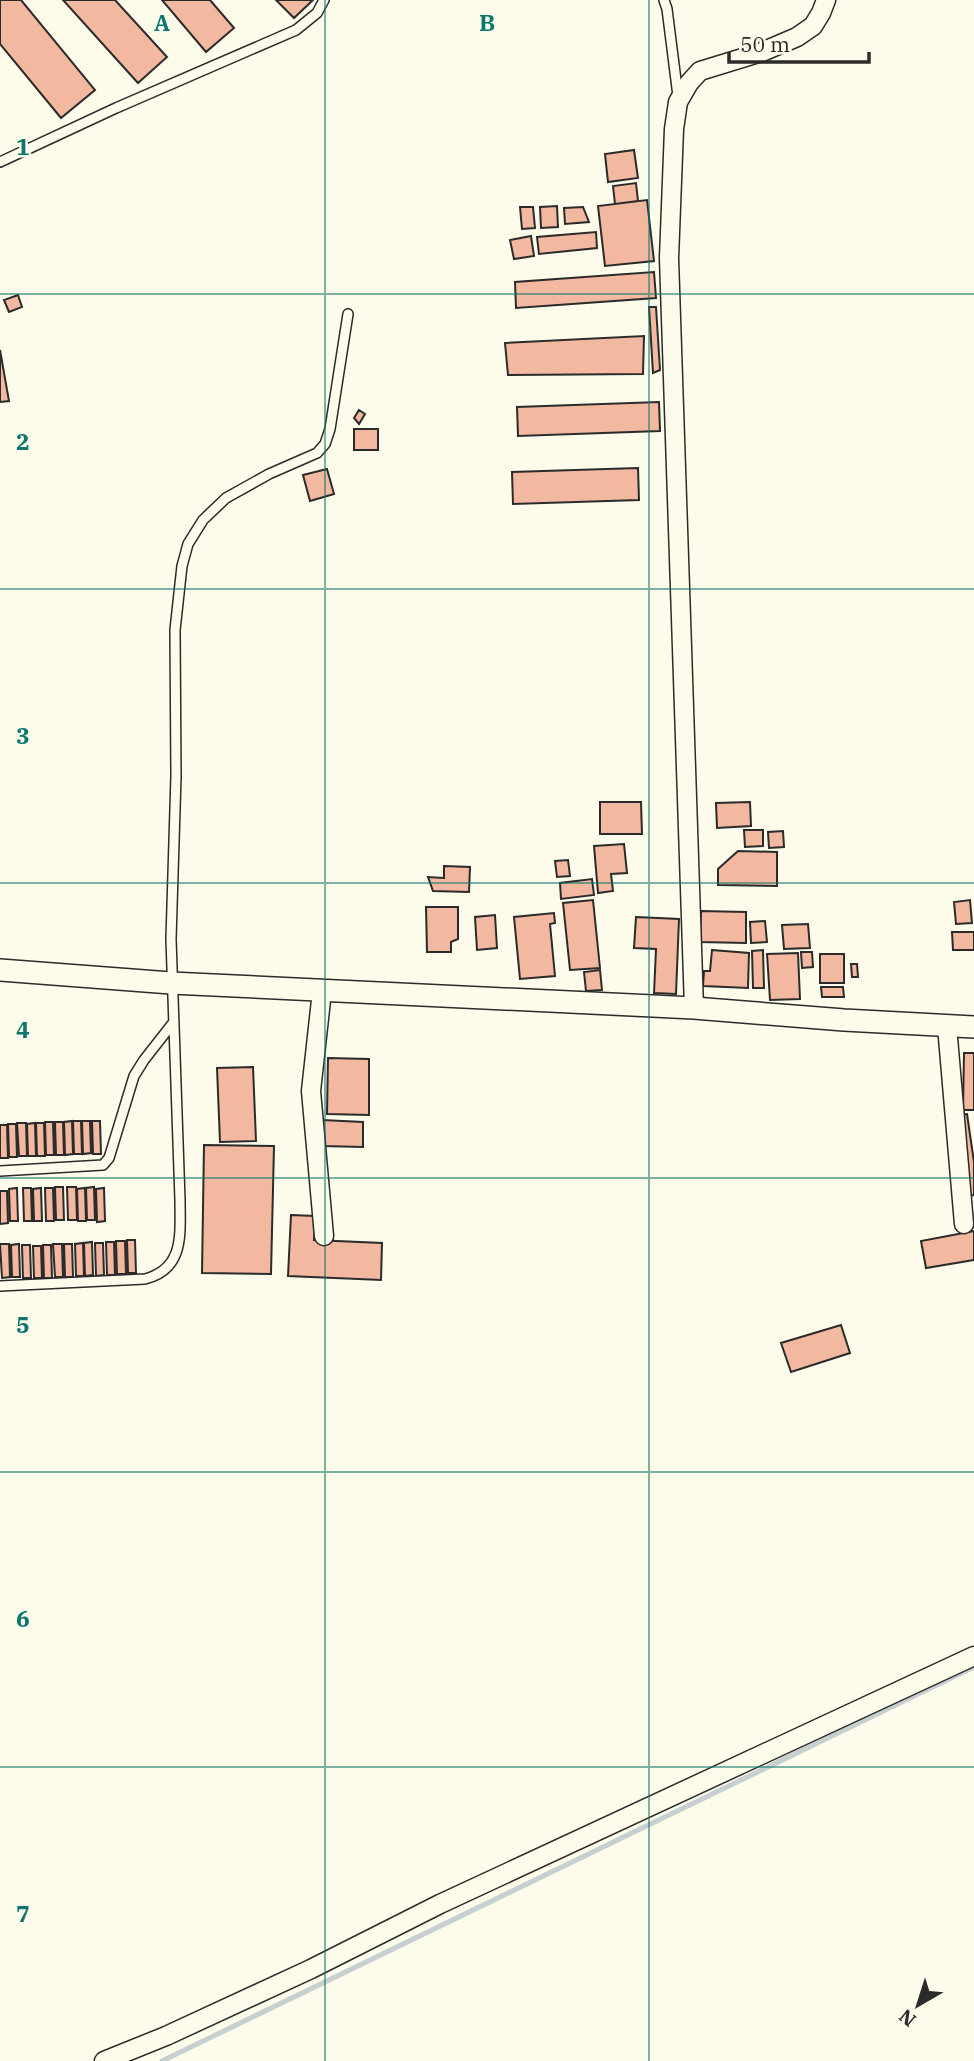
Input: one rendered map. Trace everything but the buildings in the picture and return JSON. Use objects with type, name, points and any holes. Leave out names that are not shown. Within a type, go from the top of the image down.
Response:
[{"type":"street","points":[[694,1008],[670,258],[671,162],[678,102],[700,71],[762,52],[806,32],[818,19],[826,0]]},
{"type":"street","points":[[0,970],[171,983],[694,1008],[974,1027]]},
{"type":"street","points":[[321,991],[311,1091],[324,1236]]},
{"type":"street","points":[[947,1026],[964,1224]]},
{"type":"street","points":[[104,2061],[263,1992],[440,1904],[974,1656]]},
{"type":"lane","points":[[0,162],[296,30],[317,12],[324,0]]},
{"type":"lane","points":[[664,0],[678,102]]},
{"type":"lane","points":[[0,1286],[145,1279],[155,1276],[170,1265],[175,1257],[180,1228],[171,983],[176,776],[175,630],[182,566],[188,544],[204,520],[226,498],[269,474],[317,453],[325,444],[330,429],[348,314]]},
{"type":"lane","points":[[0,1171],[103,1165],[109,1158],[134,1076],[173,1023]]},
{"type":"waterway","points":[[162,2061],[974,1667]]}]
